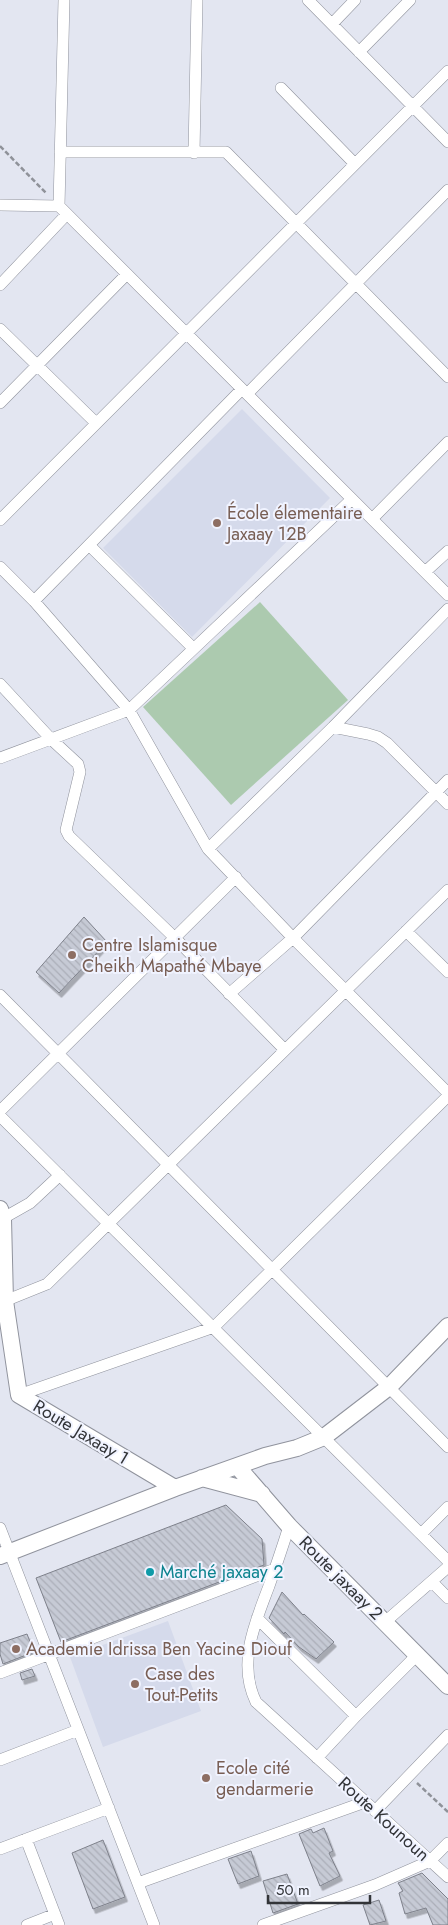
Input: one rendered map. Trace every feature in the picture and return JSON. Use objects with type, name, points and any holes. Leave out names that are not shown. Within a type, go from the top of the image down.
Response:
[{"type":"street","points":[[0,285],[63,210],[60,152],[64,0]]},
{"type":"street","points":[[194,153],[196,0]]},
{"type":"street","points":[[308,0],[448,142]]},
{"type":"street","points":[[332,24],[355,0]]},
{"type":"street","points":[[359,52],[410,0]]},
{"type":"street","points":[[0,520],[448,71]]},
{"type":"street","points":[[281,88],[355,164]]},
{"type":"street","points":[[60,152],[226,152],[448,377]]},
{"type":"street","points":[[34,602],[244,391],[356,284],[448,190]]},
{"type":"street","points":[[0,205],[63,210],[448,595]]},
{"type":"street","points":[[2,399],[127,274]]},
{"type":"street","points":[[0,329],[96,423]]},
{"type":"street","points":[[372,519],[448,442]]},
{"type":"street","points":[[0,758],[129,710],[352,499]]},
{"type":"street","points":[[89,546],[193,648]]},
{"type":"street","points":[[425,572],[448,551]]},
{"type":"street","points":[[0,568],[34,602],[129,710],[208,849],[293,938],[448,1094],[214,1328],[19,1395]]},
{"type":"street","points":[[208,849],[333,727],[448,609]]},
{"type":"street","points":[[0,684],[51,739],[78,764],[80,772],[66,830],[69,836],[175,938],[285,1050]]},
{"type":"street","points":[[333,727],[378,736],[448,804]]},
{"type":"street","points":[[229,994],[293,938],[448,780]]},
{"type":"street","points":[[0,1111],[236,877]]},
{"type":"street","points":[[2,1302],[47,1284],[448,890]]},
{"type":"street","points":[[406,931],[448,972]]},
{"type":"street","points":[[0,995],[448,1447]]},
{"type":"street","points":[[0,1116],[448,1561]]},
{"type":"street","points":[[1,1216],[30,1203],[60,1176]]},
{"type":"street","name":"Route Jaxaay 1","points":[[1,1216],[2,1302],[19,1395],[175,1488]]},
{"type":"street","points":[[5,1554],[202,1478],[297,1448],[324,1437],[389,1387],[446,1331]]},
{"type":"street","name":"Route jaxaay 2","points":[[237,1466],[289,1526],[448,1686]]},
{"type":"street","points":[[202,1478],[262,1494]]},
{"type":"street","points":[[420,1534],[448,1507]]},
{"type":"street","name":"Route Kounoun","points":[[289,1526],[257,1618],[248,1657],[250,1691],[256,1702],[448,1877]]},
{"type":"street","points":[[0,1528],[5,1554],[49,1655],[154,1925]]},
{"type":"street","points":[[385,1622],[448,1567]]},
{"type":"street","points":[[0,1674],[275,1569]]},
{"type":"street","points":[[432,1582],[448,1598]]},
{"type":"street","points":[[257,1618],[356,1716]]},
{"type":"street","points":[[317,1758],[417,1655]]},
{"type":"street","points":[[0,1760],[78,1730]]},
{"type":"street","points":[[375,1811],[448,1735]]},
{"type":"street","points":[[138,1883],[365,1802]]},
{"type":"street","points":[[0,1849],[109,1808]]},
{"type":"street","points":[[26,1839],[57,1920],[27,1925]]},
{"type":"street","points":[[263,1925],[375,1885],[430,1861],[448,1843]]},
{"type":"path","points":[[0,146],[63,210]]},
{"type":"path","points":[[409,1776],[448,1812]]},
{"type":"shaded area","name":"École élementaire Jaxaay 12B","points":[[242,409],[330,498],[192,637],[103,548]]},
{"type":"shaded area","name":"Case des Tout-Petits","points":[[168,1621],[201,1711],[103,1747],[70,1657]]},
{"type":"green space","points":[[260,602],[348,700],[231,805],[143,707]]},
{"type":"building","points":[[84,917],[107,942],[59,993],[36,972]]},
{"type":"building","name":"Marché jaxaay 2","points":[[226,1505],[262,1539],[264,1565],[61,1642],[36,1578]]},
{"type":"building","points":[[282,1592],[303,1615],[334,1642],[316,1659],[299,1647],[285,1632],[284,1634],[269,1618]]},
{"type":"building","points":[[27,1634],[34,1652],[3,1664],[0,1654],[0,1643]]},
{"type":"building","points":[[32,1669],[35,1676],[22,1680],[20,1673]]},
{"type":"building","points":[[324,1828],[333,1851],[329,1853],[340,1876],[320,1886],[299,1834],[311,1829],[313,1833]]},
{"type":"building","points":[[103,1840],[125,1897],[93,1909],[72,1853]]},
{"type":"building","points":[[251,1851],[259,1876],[238,1884],[228,1859]]},
{"type":"building","points":[[422,1873],[448,1899],[448,1925],[433,1925],[426,1908],[405,1914],[399,1893],[403,1891],[398,1883]]},
{"type":"building","points":[[287,1874],[298,1904],[273,1913],[263,1881]]},
{"type":"building","points":[[379,1900],[386,1921],[370,1925],[363,1905]]},
{"type":"place","name":"École élementaire Jaxaay 12B","points":[[217,523]]},
{"type":"place","name":"Centre Islamisque Cheikh Mapathé Mbaye","points":[[72,955]]},
{"type":"place","name":"Marché jaxaay 2","points":[[150,1572]]},
{"type":"place","name":"Academie Idrissa Ben Yacine Diouf","points":[[16,1649]]},
{"type":"place","name":"Case des Tout-Petits","points":[[135,1684]]},
{"type":"place","name":"Ecole cité gendarmerie","points":[[206,1778]]}]
